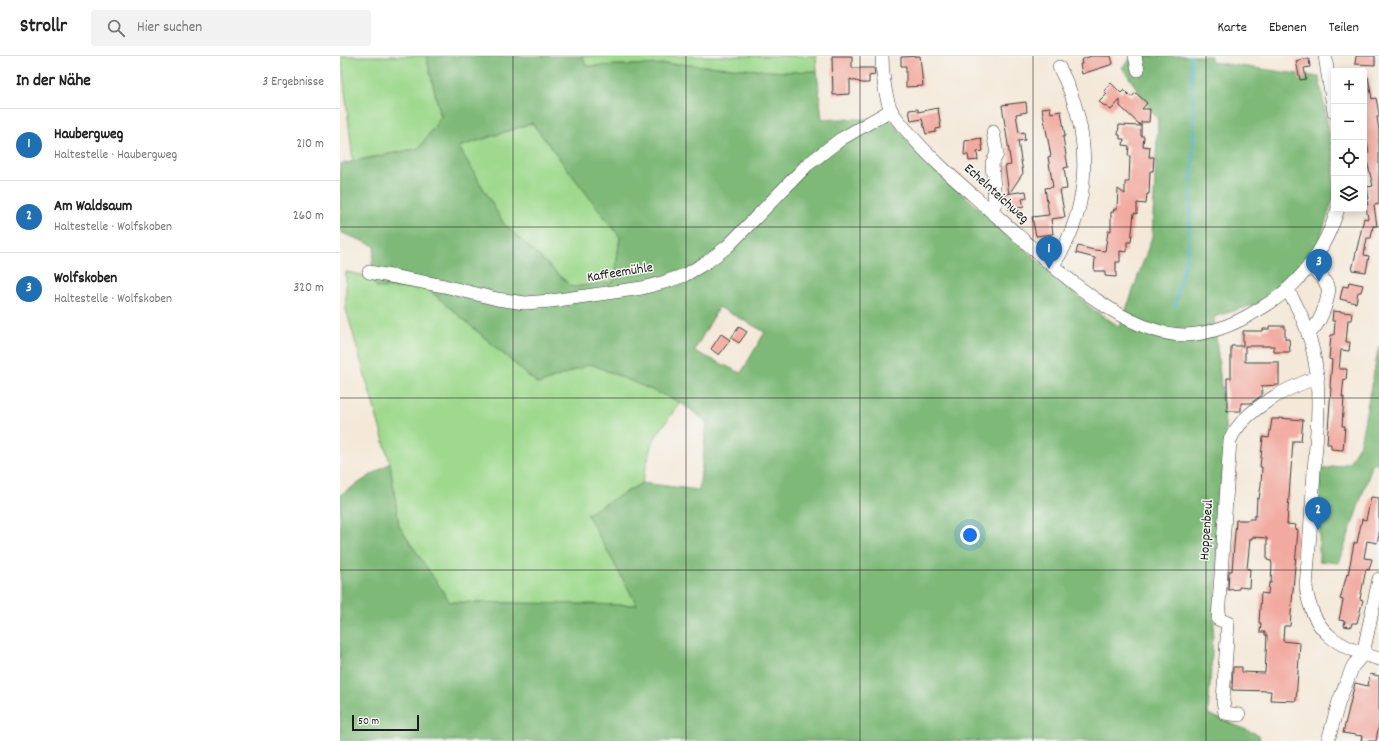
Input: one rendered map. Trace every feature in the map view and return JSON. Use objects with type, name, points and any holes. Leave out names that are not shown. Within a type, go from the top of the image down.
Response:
[{"type":"street","name":"Echelnteichweg","points":[[882,56],[891,110],[921,148],[1053,265],[1121,317],[1163,333],[1185,335],[1208,332],[1250,316],[1288,291],[1309,266],[1323,245],[1337,212]]},
{"type":"street","points":[[1135,56],[1138,70]]},
{"type":"street","points":[[1325,56],[1333,104]]},
{"type":"street","points":[[1053,265],[1062,252],[1075,224],[1082,193],[1084,171],[1081,128],[1077,111],[1070,87],[1059,67]]},
{"type":"street","name":"Kaffeemühle","points":[[369,272],[444,286],[497,299],[525,303],[642,288],[665,282],[685,275],[707,262],[728,246],[807,165],[841,139],[891,110]]},
{"type":"street","points":[[992,212],[995,203],[992,163],[996,154],[993,132]]},
{"type":"street","points":[[1308,334],[1314,329],[1325,305],[1329,289],[1322,277],[1309,266]]},
{"type":"street","points":[[1288,291],[1296,304],[1308,334],[1315,356],[1318,377],[1319,402],[1306,587],[1308,598],[1319,626],[1332,640],[1350,650],[1379,659]]},
{"type":"street","name":"Hoppenbeul","points":[[1239,715],[1225,713],[1223,701],[1228,623],[1218,619],[1230,440],[1240,422],[1248,415],[1293,386],[1318,377]]},
{"type":"street","points":[[1328,741],[1339,701],[1353,666],[1362,654],[1379,579]]},
{"type":"green space","points":[[341,56],[426,56],[441,117],[419,148],[353,161]]},
{"type":"green space","points":[[426,56],[583,56],[586,66],[679,64],[784,72],[817,71],[822,119],[879,119],[888,117],[920,156],[1091,308],[1120,327],[1152,237],[1158,120],[1122,67],[1134,56],[1211,56],[1211,62],[1319,77],[1331,143],[1331,206],[1318,244],[1275,298],[1214,317],[1226,435],[1208,714],[1259,735],[1260,741],[340,741],[340,495],[390,463],[399,526],[450,602],[637,605],[587,514],[642,483],[699,490],[707,422],[680,402],[591,364],[538,384],[427,288],[377,288],[370,276],[375,246],[340,232],[340,164],[419,148],[441,117]],"holes":[[[532,123],[620,237],[614,282],[572,287],[504,224],[459,147]],[[719,307],[765,332],[741,373],[694,351]]]},
{"type":"green space","points":[[583,56],[816,56],[817,71],[784,72],[667,64],[585,66]]},
{"type":"green space","points":[[532,123],[620,237],[614,283],[572,287],[504,224],[459,147]]},
{"type":"green space","points":[[346,272],[427,288],[538,384],[591,364],[680,402],[652,442],[642,483],[588,514],[638,605],[449,602],[399,526],[390,463],[346,309]]},
{"type":"green space","points":[[1379,346],[1379,465],[1373,463],[1339,563],[1319,561],[1320,470],[1349,463],[1360,444]]},
{"type":"building","points":[[832,56],[852,56],[852,68],[874,68],[875,75],[869,76],[869,83],[862,83],[850,79],[850,94],[833,95]]},
{"type":"building","points":[[920,56],[923,86],[906,87],[906,66],[901,66],[901,57]]},
{"type":"building","points":[[1091,56],[1111,56],[1113,64],[1082,74],[1080,64],[1082,64],[1081,60]]},
{"type":"building","points":[[1356,56],[1375,56],[1375,65],[1355,64]]},
{"type":"building","points":[[1309,59],[1310,67],[1304,68],[1306,79],[1300,80],[1296,61]]},
{"type":"building","points":[[1367,77],[1372,99],[1376,98],[1379,114],[1379,117],[1377,117],[1379,130],[1379,204],[1374,205],[1377,226],[1373,226],[1371,238],[1367,238],[1364,255],[1369,256],[1366,272],[1352,270],[1364,218],[1368,219],[1367,199],[1369,199],[1367,187],[1373,186],[1367,161],[1367,153],[1369,153],[1367,141]]},
{"type":"building","points":[[1111,83],[1121,93],[1124,90],[1131,97],[1136,93],[1147,103],[1142,109],[1150,109],[1149,122],[1141,122],[1141,126],[1120,106],[1120,100],[1111,110],[1099,102],[1107,94],[1104,91]]},
{"type":"building","points":[[1026,102],[1027,112],[1016,114],[1019,133],[1024,132],[1025,140],[1018,141],[1023,173],[1009,194],[1005,166],[1011,165],[1002,105]]},
{"type":"building","points":[[1050,107],[1051,113],[1061,111],[1065,136],[1063,137],[1068,167],[1064,168],[1067,189],[1060,190],[1065,217],[1051,219],[1053,234],[1036,236],[1032,217],[1049,215],[1045,188],[1053,187],[1048,157],[1051,156],[1042,108]]},
{"type":"building","points":[[938,108],[941,128],[936,129],[936,132],[926,134],[922,119],[911,121],[909,110],[918,109],[918,112]]},
{"type":"building","points":[[1119,125],[1141,126],[1141,136],[1144,136],[1143,146],[1150,147],[1149,157],[1154,157],[1153,171],[1150,171],[1149,194],[1147,194],[1146,204],[1137,203],[1137,214],[1134,213],[1131,242],[1127,242],[1127,252],[1120,251],[1120,262],[1116,262],[1116,277],[1105,276],[1105,271],[1094,271],[1095,258],[1076,253],[1078,246],[1105,251],[1108,231],[1111,231],[1111,212],[1113,212],[1114,209],[1117,209],[1118,189],[1125,194],[1125,182],[1129,182],[1129,146],[1123,145],[1124,139],[1120,139],[1120,135],[1118,135]]},
{"type":"building","points":[[981,138],[983,151],[977,152],[978,160],[969,161],[968,155],[964,155],[965,141]]},
{"type":"building","points":[[1026,191],[1027,198],[1022,199],[1024,207],[1009,210],[1006,194]]},
{"type":"building","points":[[1349,282],[1363,285],[1361,292],[1358,292],[1356,303],[1340,299],[1343,286],[1348,287]]},
{"type":"building","points":[[1333,311],[1352,313],[1351,320],[1348,320],[1346,342],[1350,342],[1349,351],[1341,350],[1339,369],[1347,369],[1342,397],[1344,397],[1342,426],[1345,426],[1343,450],[1331,449],[1331,444],[1327,444],[1332,360],[1329,359],[1331,335],[1334,335],[1335,321],[1332,321]]},
{"type":"building","points":[[1269,326],[1285,326],[1285,339],[1289,339],[1290,352],[1274,352],[1274,346],[1245,346],[1245,362],[1279,362],[1279,385],[1262,386],[1262,395],[1251,403],[1241,403],[1241,411],[1227,411],[1227,378],[1231,378],[1231,346],[1243,346],[1243,331],[1263,331],[1263,329],[1269,329]]},
{"type":"building","points":[[739,327],[747,332],[739,343],[731,338]]},
{"type":"building","points":[[721,334],[730,340],[719,355],[711,349]]},
{"type":"building","points":[[1279,418],[1303,420],[1301,441],[1293,441],[1287,524],[1296,525],[1295,529],[1298,530],[1290,626],[1284,626],[1283,641],[1300,643],[1296,701],[1270,700],[1271,691],[1232,690],[1233,667],[1242,667],[1242,672],[1265,673],[1267,635],[1265,635],[1265,632],[1260,632],[1261,623],[1259,623],[1261,593],[1268,594],[1269,583],[1271,583],[1272,564],[1271,561],[1267,560],[1267,538],[1252,537],[1252,539],[1250,539],[1247,569],[1250,569],[1249,588],[1239,587],[1239,589],[1228,590],[1229,571],[1232,571],[1236,520],[1254,519],[1254,516],[1256,516],[1257,498],[1259,499],[1261,485],[1262,467],[1260,467],[1263,437],[1269,438],[1272,419]]},
{"type":"building","points":[[1371,497],[1379,498],[1379,535],[1377,543],[1367,541],[1364,558],[1372,559],[1369,570],[1366,569],[1360,599],[1363,600],[1357,623],[1352,623],[1351,627],[1344,626],[1345,621],[1339,620],[1343,600],[1340,599],[1347,574],[1348,575],[1354,543],[1357,543],[1362,519],[1366,520]]},
{"type":"building","points":[[1370,674],[1379,676],[1379,724],[1376,741],[1361,741],[1362,736],[1343,733],[1355,683],[1368,686]]},
{"type":"waterway","points":[[1175,307],[1188,248],[1194,139],[1191,56]]},
{"type":"place","name":"Haubergweg","points":[[1049,269]]},
{"type":"place","name":"Wolfskoben","points":[[1319,282]]},
{"type":"place","name":"Am Waldsaum","points":[[1318,530]]}]
